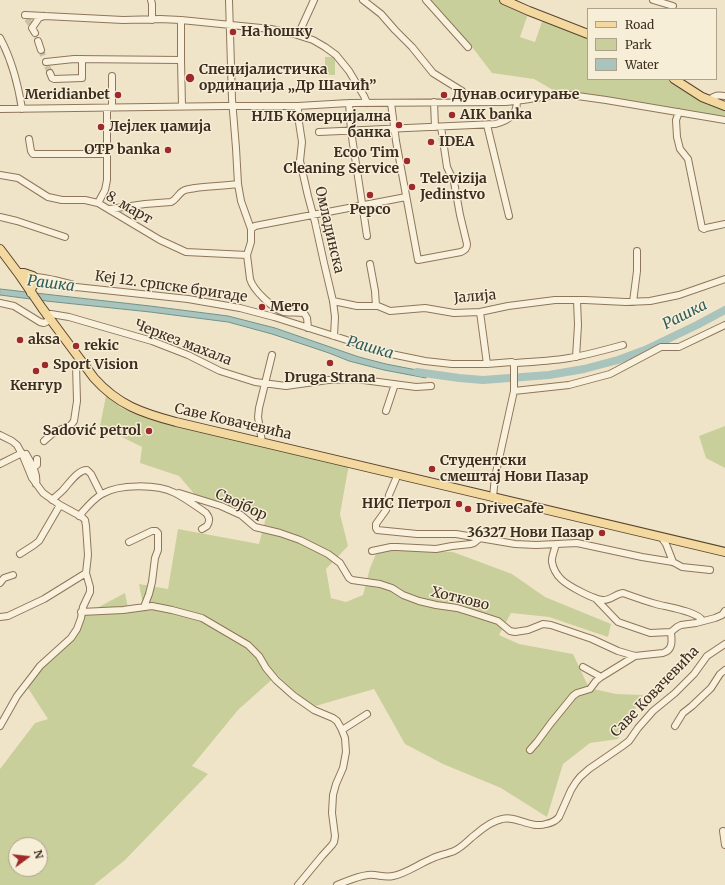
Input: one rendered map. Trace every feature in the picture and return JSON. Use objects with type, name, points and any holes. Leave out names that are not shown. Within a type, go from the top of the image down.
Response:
[{"type":"main road","points":[[504,0],[587,34]]},
{"type":"main road","points":[[675,80],[696,94],[725,106]]},
{"type":"main road","name":"Саве Ковачевића","points":[[0,249],[18,273],[31,284],[46,314],[89,373],[103,388],[140,412],[725,552]]},
{"type":"street","points":[[152,0],[152,20]]},
{"type":"street","points":[[229,0],[232,106],[238,184],[241,201],[251,230],[251,242],[247,255]]},
{"type":"street","points":[[298,35],[314,0]]},
{"type":"street","points":[[362,0],[379,12],[412,47],[433,73],[462,91],[472,102]]},
{"type":"street","points":[[426,0],[468,47]]},
{"type":"street","points":[[653,0],[672,6]]},
{"type":"street","points":[[44,16],[30,24],[39,18],[44,16],[123,20],[181,20],[271,29],[298,35],[321,44],[336,55],[349,72],[367,103]]},
{"type":"street","points":[[181,20],[182,106]]},
{"type":"street","points":[[0,38],[14,71],[22,109]]},
{"type":"street","points":[[38,41],[41,50]]},
{"type":"street","points":[[46,62],[74,59],[181,60]]},
{"type":"street","points":[[50,73],[54,79],[82,78],[82,59]]},
{"type":"street","points":[[98,203],[105,190],[107,180],[107,154],[112,76]]},
{"type":"street","points":[[0,109],[298,106],[349,103],[517,101],[563,94],[725,120]]},
{"type":"street","points":[[709,100],[718,95],[725,96]]},
{"type":"street","points":[[319,132],[487,125],[503,122],[509,118],[517,108],[517,101]]},
{"type":"street","points":[[391,103],[418,260],[461,252],[467,248],[454,182],[447,167],[434,102]]},
{"type":"street","points":[[349,103],[351,131],[368,236]]},
{"type":"street","name":"Омладинска","points":[[298,106],[302,142],[300,161],[333,301],[335,317],[334,336]]},
{"type":"street","points":[[679,112],[676,120],[677,137],[680,149],[688,159],[702,228],[725,224]]},
{"type":"street","points":[[487,125],[509,216]]},
{"type":"street","points":[[29,139],[33,154],[107,154]]},
{"type":"street","name":"8. март","points":[[0,175],[18,178],[48,197],[62,200],[85,200],[98,203],[160,240],[186,252],[247,255]]},
{"type":"street","points":[[110,209],[171,202],[181,192],[187,190],[210,186],[238,184]]},
{"type":"street","points":[[251,230],[255,226],[406,197]]},
{"type":"street","points":[[2,219],[17,221],[65,237]]},
{"type":"street","points":[[633,302],[637,271],[637,251]]},
{"type":"street","name":"Кеј 12. српске бригаде","points":[[247,255],[251,283],[272,305],[282,311],[304,313],[308,318],[308,328]]},
{"type":"street","points":[[370,264],[375,290],[376,306]]},
{"type":"street","name":"Јалија","points":[[333,301],[355,306],[376,306],[390,311],[425,308],[451,312],[480,312],[532,302],[555,300],[650,301],[675,296],[725,279]]},
{"type":"street","name":"Кеј 12. српске бригаде","points":[[31,284],[167,296],[222,304],[249,310],[391,354],[425,361],[452,364],[487,364],[509,362],[514,366],[576,357]]},
{"type":"street","points":[[577,300],[578,325],[576,357],[623,345]]},
{"type":"street","name":"Черкез махала","points":[[0,303],[14,306],[40,322],[44,323],[46,314],[69,317],[152,341],[188,355],[220,372],[255,382],[286,386],[328,380],[356,379],[416,386],[431,386]]},
{"type":"street","points":[[480,312],[487,364]]},
{"type":"street","points":[[514,388],[569,385],[610,374],[661,347],[679,347],[725,325]]},
{"type":"street","points":[[262,442],[258,417],[259,408],[272,355]]},
{"type":"street","points":[[44,441],[53,433],[71,425],[74,421],[76,401],[76,365],[79,360]]},
{"type":"street","points":[[493,497],[495,477],[514,388],[514,366]]},
{"type":"street","points":[[386,411],[395,384]]},
{"type":"street","points":[[0,435],[12,441],[20,450],[24,452],[37,476],[36,484]]},
{"type":"street","points":[[0,464],[15,457],[20,450]]},
{"type":"street","points":[[1,724],[17,696],[40,666],[74,634],[80,623],[81,612],[90,592],[86,573],[88,556],[85,520],[52,500],[44,493],[32,478],[20,450]]},
{"type":"street","points":[[33,467],[37,464],[37,459]]},
{"type":"street","points":[[52,500],[71,480],[85,470],[91,474],[101,494]]},
{"type":"street","points":[[398,474],[389,495],[386,510],[376,524],[377,530],[417,534],[456,534],[515,544],[577,543],[673,562],[682,567],[710,570]]},
{"type":"street","name":"Својбор","points":[[80,516],[101,494],[123,487],[137,486],[166,489],[177,494],[206,513],[210,520],[207,526],[202,529]]},
{"type":"street","name":"Својбор","points":[[177,494],[179,493],[221,506],[240,515],[255,527],[280,533],[317,548]]},
{"type":"street","points":[[20,554],[38,542],[60,505]]},
{"type":"street","points":[[129,542],[152,531],[156,531],[158,533],[158,545],[152,582],[144,608]]},
{"type":"street","points":[[661,537],[666,544],[673,562]]},
{"type":"street","points":[[372,551],[397,546],[436,549],[471,544],[479,539]]},
{"type":"street","name":"Саве Ковачевића","points":[[556,544],[552,562],[556,572],[562,580],[595,598],[618,622],[650,633],[671,632],[677,626],[715,618],[722,615],[725,611]]},
{"type":"street","name":"Хотково","points":[[317,548],[340,563],[349,578],[352,580],[380,584],[419,601],[457,608],[477,614],[498,621],[510,631],[515,632],[528,630],[543,624],[551,625],[635,656]]},
{"type":"street","points":[[0,616],[8,616],[44,599],[86,573]]},
{"type":"street","points":[[0,583],[4,578],[13,575]]},
{"type":"street","points":[[595,598],[603,600],[609,599],[623,593],[655,604],[689,612],[701,618],[703,621]]},
{"type":"street","points":[[81,612],[144,608],[152,606],[202,618],[248,645],[259,656],[266,668],[276,680],[294,696],[314,710],[337,721],[345,738],[346,752],[343,768],[333,795],[332,813],[335,836],[334,842],[298,885]]},
{"type":"street","name":"Саве Ковачевића","points":[[635,656],[666,652],[670,649],[672,642],[671,632]]},
{"type":"street","name":"Саве Ковачевића","points":[[337,885],[360,876],[369,875],[384,877],[402,873],[433,858],[460,848],[476,833],[491,823],[503,818],[542,826],[556,820],[559,817],[571,790],[580,777],[629,741],[653,711],[686,683],[707,656],[725,644]]},
{"type":"street","points":[[530,750],[577,693],[590,689],[601,677],[635,656]]},
{"type":"street","points":[[583,667],[601,677]]},
{"type":"street","points":[[676,726],[683,713],[711,688],[720,674],[725,670]]},
{"type":"street","points":[[342,730],[367,714]]},
{"type":"street","points":[[723,831],[725,844]]},
{"type":"green space","points":[[429,0],[504,0],[529,11],[520,37],[535,42],[544,16],[587,34],[587,80],[676,80],[725,106],[725,120],[560,94],[534,79],[492,73],[469,43]]},
{"type":"green space","points":[[325,57],[335,57],[335,75],[325,75]]},
{"type":"green space","points":[[106,396],[120,407],[149,419],[349,464],[340,514],[348,546],[326,569],[331,598],[346,602],[363,595],[370,568],[378,549],[453,552],[512,574],[545,597],[611,624],[608,637],[549,617],[511,613],[499,635],[519,644],[573,654],[589,688],[616,694],[643,695],[618,739],[590,743],[563,764],[547,817],[501,788],[443,764],[405,744],[374,689],[312,707],[277,675],[238,710],[192,766],[208,774],[125,860],[94,885],[0,885],[0,769],[35,723],[48,719],[26,685],[71,638],[83,607],[90,609],[97,608],[125,593],[128,608],[143,605],[139,584],[168,589],[178,529],[259,544],[267,514],[197,497],[179,476],[140,463],[142,447],[100,426]]},
{"type":"green space","points":[[725,426],[725,468],[706,458],[699,436]]},
{"type":"water","points":[[0,289],[228,316],[275,328],[359,357],[427,372],[426,378],[384,370],[349,361],[272,334],[228,322],[0,295]]},
{"type":"waterway","name":"Рашка","points":[[417,372],[483,380],[549,375],[584,369],[618,360],[645,350],[725,310]]},
{"type":"tunnel","points":[[27,19],[31,25]]},
{"type":"tunnel","points":[[41,50],[44,58]]},
{"type":"tunnel","points":[[47,66],[50,73]]},
{"type":"place","name":"На ћошку","points":[[233,32]]},
{"type":"place","name":"Специјалистичка ординација „Др Шачић”","points":[[190,78]]},
{"type":"place","name":"Meridianbet","points":[[118,95]]},
{"type":"place","name":"Дунав осигурање","points":[[444,95]]},
{"type":"place","name":"AIK banka","points":[[452,115]]},
{"type":"place","name":"НЛБ Комерцијална банка","points":[[399,125]]},
{"type":"place","name":"Лејлек џамија","points":[[101,127]]},
{"type":"place","name":"IDEA","points":[[431,142]]},
{"type":"place","name":"OTP banka","points":[[168,150]]},
{"type":"place","name":"Ecoo Tim Cleaning Service","points":[[407,161]]},
{"type":"place","name":"Televizija Jedinstvo","points":[[412,187]]},
{"type":"place","name":"Pepco","points":[[370,195]]},
{"type":"place","name":"Мето","points":[[262,307]]},
{"type":"place","name":"aksa","points":[[20,340]]},
{"type":"place","name":"rekic","points":[[76,346]]},
{"type":"place","name":"Druga Strana","points":[[330,363]]},
{"type":"place","name":"Sport Vision","points":[[45,365]]},
{"type":"place","name":"Кенгур","points":[[36,371]]},
{"type":"place","name":"Sadović petrol","points":[[149,431]]},
{"type":"place","name":"Студентски смештај Нови Пазар","points":[[432,469]]},
{"type":"place","name":"НИС Петрол","points":[[459,504]]},
{"type":"place","name":"DriveCafe","points":[[468,509]]},
{"type":"place","name":"36327 Нови Пазар","points":[[602,533]]}]
